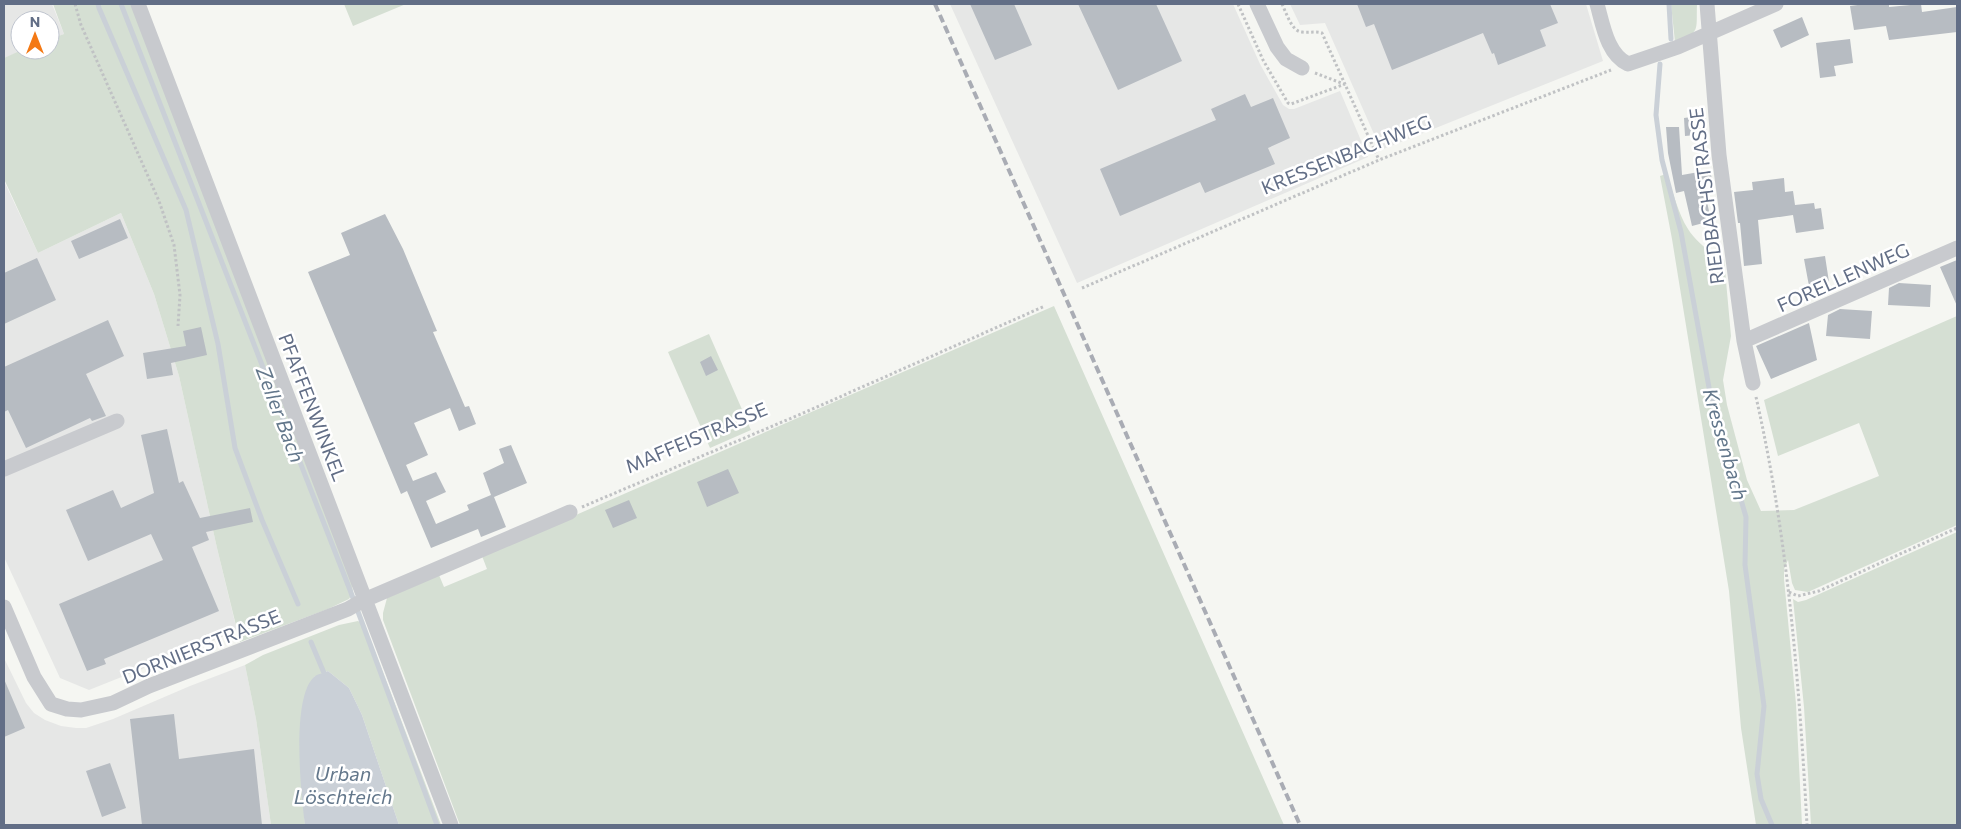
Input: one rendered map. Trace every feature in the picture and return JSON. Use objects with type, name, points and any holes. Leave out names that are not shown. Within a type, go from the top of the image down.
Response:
[{"type":"street","name":"PFAFFENWINKEL","points":[[138,4],[451,825]]},
{"type":"street","points":[[1257,4],[1277,47],[1286,59],[1302,68]]},
{"type":"street","points":[[1597,4],[1612,50],[1620,60],[1628,64],[1678,47],[1776,4]]},
{"type":"street","name":"RIEDBACHSTRASSE","points":[[1707,4],[1719,156],[1744,341],[1753,383]]},
{"type":"street","name":"FORELLENWEG","points":[[1744,341],[1957,248]]},
{"type":"street","points":[[4,469],[117,421]]},
{"type":"street","points":[[364,601],[570,512]]},
{"type":"street","name":"DORNIERSTRASSE","points":[[4,607],[34,677],[51,704],[67,709],[81,710],[113,703],[149,686],[348,609],[364,601]]},
{"type":"path","points":[[75,4],[81,25],[158,201],[174,245],[180,295],[178,326]]},
{"type":"path","points":[[1282,4],[1296,30],[1300,32],[1315,31],[1322,33],[1379,160]]},
{"type":"path","name":"KRESSENBACHWEG","points":[[1082,288],[1379,160],[1628,64]]},
{"type":"path","points":[[1302,68],[1345,84]]},
{"type":"path","name":"MAFFEISTRASSE","points":[[570,512],[1044,306]]},
{"type":"path","points":[[1753,383],[1768,448],[1789,592],[1800,703],[1807,825]]},
{"type":"path","points":[[1789,592],[1798,596],[1819,591],[1957,528]]},
{"type":"shaded area","points":[[4,4],[52,4],[54,10],[10,10],[10,56],[4,58]]},
{"type":"shaded area","points":[[53,4],[134,4],[352,584],[353,593],[349,599],[328,609],[240,642],[179,376],[154,294],[121,213],[38,253],[4,179],[4,58],[10,55],[10,60],[60,60],[60,35],[64,34],[60,23],[60,10],[55,10]]},
{"type":"shaded area","points":[[344,4],[406,4],[353,26]]},
{"type":"shaded area","points":[[950,4],[1233,4],[1260,64],[1283,105],[1289,109],[1294,109],[1340,91],[1368,157],[1077,283]]},
{"type":"shaded area","points":[[1290,4],[1586,4],[1603,61],[1381,150],[1325,23],[1300,25]]},
{"type":"shaded area","points":[[1671,4],[1697,4],[1697,20],[1693,33],[1675,42]]},
{"type":"shaded area","points":[[60,24],[64,34],[60,36]]},
{"type":"shaded area","points":[[1666,174],[1684,223],[1698,241],[1718,260],[1724,259],[1731,336],[1723,380],[1727,405],[1747,480],[1761,511],[1794,510],[1879,476],[1859,423],[1778,456],[1764,400],[1957,316],[1957,525],[1808,592],[1795,590],[1788,560],[1784,569],[1796,704],[1802,825],[1756,825],[1741,728],[1729,591],[1672,239],[1660,176]]},
{"type":"shaded area","points":[[4,181],[38,253],[121,213],[154,294],[179,376],[237,631],[89,690],[60,678],[4,557]]},
{"type":"shaded area","points":[[1054,306],[1284,825],[460,825],[383,620],[387,598],[439,575],[444,587],[487,569],[482,556]]},
{"type":"shaded area","points":[[709,334],[751,430],[710,448],[668,352]]},
{"type":"shaded area","points":[[1957,532],[1957,825],[1811,825],[1804,707],[1793,599],[1798,602],[1806,600]]},
{"type":"shaded area","points":[[358,621],[365,625],[441,825],[399,825],[362,715],[349,688],[328,671],[314,677],[301,766],[305,825],[271,825],[256,719],[245,665],[263,655],[339,625]]},
{"type":"shaded area","points":[[4,658],[26,703],[34,713],[45,720],[61,726],[76,728],[86,728],[113,719],[245,665],[256,719],[271,825],[4,825]]},
{"type":"water","name":"Urban Löschteich","points":[[328,671],[349,688],[362,715],[399,825],[305,825],[299,748],[302,705],[307,688],[314,677]]},
{"type":"building","points":[[970,4],[1014,4],[1032,45],[995,60]]},
{"type":"building","points":[[1078,4],[1156,4],[1182,61],[1118,90]]},
{"type":"building","points":[[1357,4],[1550,4],[1558,23],[1540,30],[1546,46],[1498,65],[1483,33],[1392,70],[1374,24],[1366,27]]},
{"type":"building","points":[[1889,4],[1889,7],[1921,4],[1922,12],[1957,7],[1957,32],[1889,40],[1886,26],[1854,30],[1850,6]]},
{"type":"building","points":[[1802,17],[1809,35],[1781,48],[1773,30]]},
{"type":"building","points":[[1850,39],[1853,63],[1834,66],[1836,76],[1820,78],[1816,43]]},
{"type":"building","points":[[1245,94],[1251,107],[1273,98],[1290,138],[1268,148],[1275,164],[1205,193],[1200,182],[1120,216],[1100,169],[1216,120],[1211,109]]},
{"type":"building","points":[[1705,115],[1707,134],[1685,136],[1684,118]]},
{"type":"building","points":[[1666,127],[1679,127],[1682,175],[1710,170],[1713,185],[1704,187],[1711,221],[1692,226],[1684,191],[1676,193],[1668,153]]},
{"type":"building","points":[[1784,178],[1785,192],[1793,191],[1795,205],[1814,203],[1815,209],[1821,208],[1824,229],[1796,233],[1793,215],[1758,220],[1762,264],[1744,266],[1740,223],[1738,223],[1734,192],[1753,190],[1752,182]]},
{"type":"building","points":[[385,214],[403,249],[437,331],[433,332],[465,407],[469,406],[476,424],[459,431],[450,408],[414,423],[428,455],[406,465],[413,481],[436,472],[446,492],[426,501],[436,524],[469,510],[467,505],[491,495],[483,473],[504,463],[499,449],[511,445],[527,483],[494,497],[506,527],[481,537],[478,529],[431,548],[407,491],[401,494],[308,272],[350,255],[341,233]]},
{"type":"building","points":[[120,219],[128,238],[79,259],[71,241]]},
{"type":"building","points":[[1825,256],[1829,282],[1809,286],[1804,259]]},
{"type":"building","points":[[37,258],[56,300],[4,324],[4,273]]},
{"type":"building","points":[[1957,260],[1957,306],[1940,267]]},
{"type":"building","points":[[1899,283],[1931,285],[1930,307],[1888,305],[1889,288]]},
{"type":"building","points":[[1840,309],[1872,311],[1870,339],[1826,336],[1828,315]]},
{"type":"building","points":[[108,320],[124,356],[86,374],[106,416],[92,421],[90,418],[26,448],[8,410],[4,412],[4,367]]},
{"type":"building","points":[[1809,323],[1817,360],[1771,379],[1756,346]]},
{"type":"building","points":[[201,327],[207,355],[171,363],[173,375],[147,379],[143,353],[186,346],[183,331]]},
{"type":"building","points":[[711,356],[718,370],[706,376],[700,362]]},
{"type":"building","points":[[167,429],[179,483],[183,481],[200,518],[250,508],[253,522],[206,532],[209,540],[192,547],[219,611],[104,659],[106,664],[87,671],[59,604],[163,560],[151,534],[88,561],[66,510],[113,490],[121,508],[154,493],[141,435]]},
{"type":"building","points":[[728,469],[739,493],[707,507],[697,482]]},
{"type":"building","points":[[629,500],[637,518],[613,528],[605,510]]},
{"type":"building","points":[[4,679],[25,728],[4,737]]},
{"type":"building","points":[[174,714],[179,759],[254,749],[262,825],[142,825],[130,719]]},
{"type":"building","points":[[110,763],[126,808],[102,817],[86,771]]},
{"type":"waterway","name":"Zeller Bach","points":[[98,4],[186,210],[218,344],[235,448],[262,520],[298,604]]},
{"type":"waterway","name":"Zeller Bach","points":[[121,4],[350,590],[437,825]]},
{"type":"waterway","name":"Kressenbach","points":[[1669,4],[1671,39]]},
{"type":"waterway","name":"Kressenbach","points":[[1660,64],[1656,115],[1662,160],[1681,232],[1710,393],[1746,517],[1745,565],[1764,706],[1757,774],[1761,799],[1772,825]]},
{"type":"waterway","name":"Zeller Bach","points":[[311,642],[324,673]]},
{"type":"railway","points":[[935,4],[1300,825]]}]
